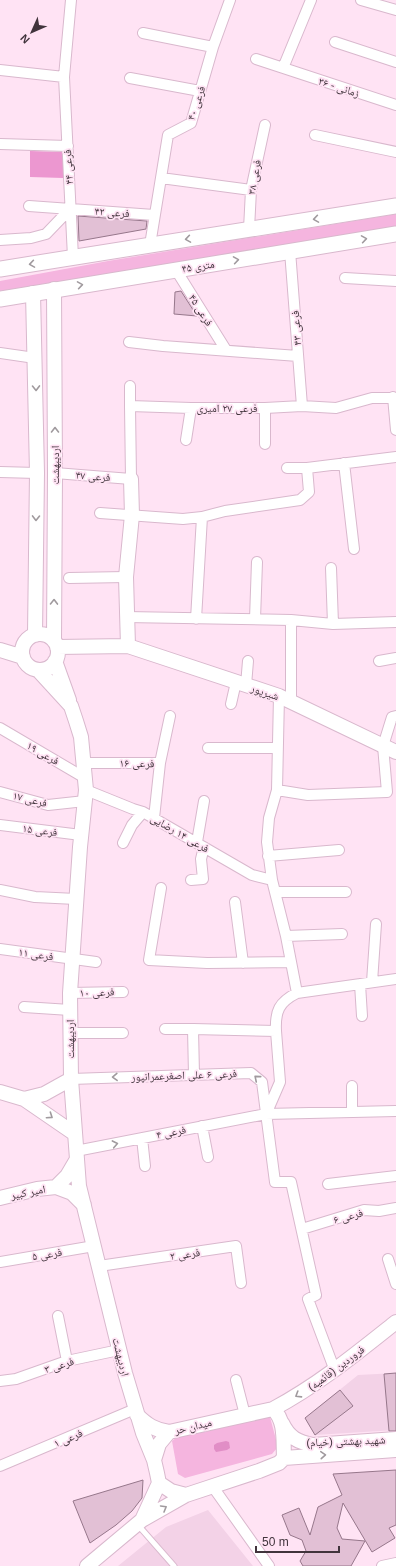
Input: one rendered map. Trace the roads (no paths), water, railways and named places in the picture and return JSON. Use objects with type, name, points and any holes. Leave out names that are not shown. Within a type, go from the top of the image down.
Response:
[{"type":"main road","points":[[0,269],[396,206]]},
{"type":"main road","name":"۴۵ متری","points":[[0,299],[396,234]]},
{"type":"main road","name":"اردیبهشت","points":[[54,289],[56,473],[55,650]]},
{"type":"main road","name":"اردیبهشت","points":[[33,293],[37,473],[35,635]]},
{"type":"main road","points":[[33,317],[54,316]]},
{"type":"main road","points":[[128,646],[126,577],[132,515],[131,479]]},
{"type":"main road","points":[[23,657],[22,650],[24,644],[29,638],[35,635],[48,637],[55,650],[71,706]]},
{"type":"main road","name":"شیرپور","points":[[55,650],[128,646],[285,699],[390,749]]},
{"type":"main road","name":"اردیبهشت","points":[[0,650],[23,657],[31,668],[38,670],[71,706],[81,737],[85,789],[70,994],[71,1079],[80,1186],[119,1350],[136,1412],[154,1460]]},
{"type":"main road","points":[[38,670],[51,666],[55,650]]},
{"type":"main road","points":[[24,1099],[44,1094],[71,1079]]},
{"type":"main road","points":[[0,1092],[24,1099],[75,1134]]},
{"type":"main road","points":[[77,1155],[67,1176],[56,1187],[72,1193],[84,1206]]},
{"type":"main road","name":"امیر کبیر","points":[[0,1198],[37,1189],[56,1187]]},
{"type":"main road","name":"فروردین (قائمیه)","points":[[273,1409],[295,1397],[335,1370],[396,1322]]},
{"type":"main road","points":[[87,1566],[140,1522],[186,1495],[213,1487],[279,1463],[284,1458],[282,1422],[279,1414],[273,1409]]},
{"type":"main road","name":"میدان حر","points":[[154,1460],[159,1444],[169,1432],[273,1409]]},
{"type":"main road","points":[[136,1412],[151,1427],[160,1431],[169,1432]]},
{"type":"main road","name":"شهید بهشتی (خیام)","points":[[282,1422],[286,1432],[293,1439],[301,1443],[314,1444],[396,1439]]},
{"type":"main road","name":"شهید بهشتی (خیام)","points":[[284,1458],[396,1450]]},
{"type":"main road","points":[[154,1460],[160,1483],[171,1492],[186,1495]]},
{"type":"main road","points":[[140,1522],[160,1483]]},
{"type":"street","name":"فرعی ۴۴","points":[[71,0],[64,77],[73,257]]},
{"type":"street","name":"فرعی ۴۰","points":[[150,245],[168,135],[191,123],[213,47],[230,0]]},
{"type":"street","points":[[283,68],[311,0]]},
{"type":"street","points":[[361,0],[396,10]]},
{"type":"street","points":[[142,33],[213,47]]},
{"type":"street","points":[[335,42],[396,62]]},
{"type":"street","name":"۳۶ - زمانی","points":[[256,59],[396,105]]},
{"type":"street","points":[[0,70],[64,77]]},
{"type":"street","points":[[130,78],[200,91]]},
{"type":"street","name":"فرعی ۳۸","points":[[250,229],[250,190],[265,125]]},
{"type":"street","points":[[316,135],[396,152]]},
{"type":"street","points":[[0,144],[68,146]]},
{"type":"street","points":[[160,178],[250,190]]},
{"type":"street","name":"فرعی ۴۲","points":[[29,206],[154,215]]},
{"type":"street","points":[[0,240],[31,238],[46,234],[70,209]]},
{"type":"street","name":"فرعی ۴۳","points":[[290,251],[302,406]]},
{"type":"street","name":"فرعی ۴۵","points":[[176,270],[226,350]]},
{"type":"street","points":[[344,278],[396,282]]},
{"type":"street","points":[[129,342],[298,356]]},
{"type":"street","points":[[0,353],[35,358]]},
{"type":"street","points":[[130,386],[131,479]]},
{"type":"street","points":[[394,397],[396,430]]},
{"type":"street","name":"فرعی ۲۷ امیری","points":[[130,406],[265,408],[302,406],[336,408],[372,398],[394,397]]},
{"type":"street","points":[[186,440],[191,408]]},
{"type":"street","points":[[265,408],[265,444]]},
{"type":"street","points":[[287,468],[307,468],[396,458]]},
{"type":"street","points":[[344,463],[354,549]]},
{"type":"street","points":[[100,513],[183,519],[300,500],[309,492],[307,468]]},
{"type":"street","points":[[0,472],[37,473]]},
{"type":"street","name":"فرعی ۴۷","points":[[56,473],[131,479]]},
{"type":"street","points":[[196,618],[202,517]]},
{"type":"street","points":[[255,619],[257,562]]},
{"type":"street","points":[[331,568],[333,624]]},
{"type":"street","points":[[69,578],[126,577]]},
{"type":"street","points":[[126,617],[291,620],[333,624],[396,622]]},
{"type":"street","points":[[291,620],[285,699],[277,748],[277,790],[269,818],[267,842],[272,880],[286,936],[297,993]]},
{"type":"street","points":[[378,661],[396,658]]},
{"type":"street","points":[[230,704],[241,683],[248,661]]},
{"type":"street","points":[[160,762],[170,716]]},
{"type":"street","points":[[277,790],[308,795],[387,792],[392,717],[396,716]]},
{"type":"street","name":"فرعی ۱۹","points":[[0,728],[85,789]]},
{"type":"street","points":[[208,748],[277,748]]},
{"type":"street","name":"فرعی ۱۶","points":[[84,763],[160,762],[154,818]]},
{"type":"street","name":"فرعی ۱۷","points":[[0,792],[48,805],[85,789]]},
{"type":"street","name":"فرعی ۱۴ رضایی","points":[[85,789],[143,812],[252,875],[272,880]]},
{"type":"street","points":[[191,880],[203,879],[200,844],[204,802]]},
{"type":"street","points":[[123,843],[132,825],[143,812]]},
{"type":"street","name":"فرعی ۱۵","points":[[0,825],[81,835]]},
{"type":"street","points":[[268,856],[339,850]]},
{"type":"street","points":[[161,888],[149,960],[207,963],[291,962]]},
{"type":"street","points":[[0,890],[35,897],[76,899]]},
{"type":"street","points":[[275,892],[346,892]]},
{"type":"street","points":[[235,902],[243,963]]},
{"type":"street","points":[[372,982],[376,924]]},
{"type":"street","points":[[286,936],[342,934]]},
{"type":"street","name":"فرعی ۱۱","points":[[0,949],[96,962]]},
{"type":"street","points":[[266,1114],[280,1082],[275,1019],[279,1008],[286,998],[297,993],[396,979]]},
{"type":"street","points":[[360,984],[362,1016]]},
{"type":"street","name":"فرعی ۱۰","points":[[70,994],[123,992]]},
{"type":"street","points":[[24,1007],[70,1010]]},
{"type":"street","points":[[165,1029],[276,1031]]},
{"type":"street","points":[[193,1030],[194,1075]]},
{"type":"street","points":[[70,1033],[123,1033]]},
{"type":"street","name":"فرعی ۶ علی اصغرعمرانپور","points":[[71,1079],[251,1073],[262,1082],[275,1182],[291,1182],[302,1230]]},
{"type":"street","points":[[352,1086],[352,1112]]},
{"type":"street","name":"فرعی ۴","points":[[77,1155],[142,1138],[266,1114],[396,1111]]},
{"type":"street","points":[[202,1126],[208,1157]]},
{"type":"street","points":[[142,1138],[145,1166]]},
{"type":"street","points":[[328,1184],[396,1176]]},
{"type":"street","name":"فرعی ۶","points":[[302,1230],[364,1210],[379,1211],[396,1208]]},
{"type":"street","points":[[302,1230],[316,1295],[308,1299],[335,1370]]},
{"type":"street","name":"فرعی ۵","points":[[0,1262],[94,1246]]},
{"type":"street","name":"فرعی ۲","points":[[99,1266],[236,1246],[241,1283]]},
{"type":"street","points":[[388,1259],[396,1284]]},
{"type":"street","points":[[58,1316],[67,1361]]},
{"type":"street","name":"فرعی ۳","points":[[0,1381],[16,1379],[67,1361],[119,1350]]},
{"type":"street","points":[[236,1380],[245,1415]]},
{"type":"street","name":"فرعی ۱","points":[[0,1466],[136,1412]]},
{"type":"street","points":[[213,1487],[269,1566]]},
{"type":"street","points":[[382,1566],[396,1563]]},
{"type":"lane","points":[[140,1522],[174,1566]]}]
